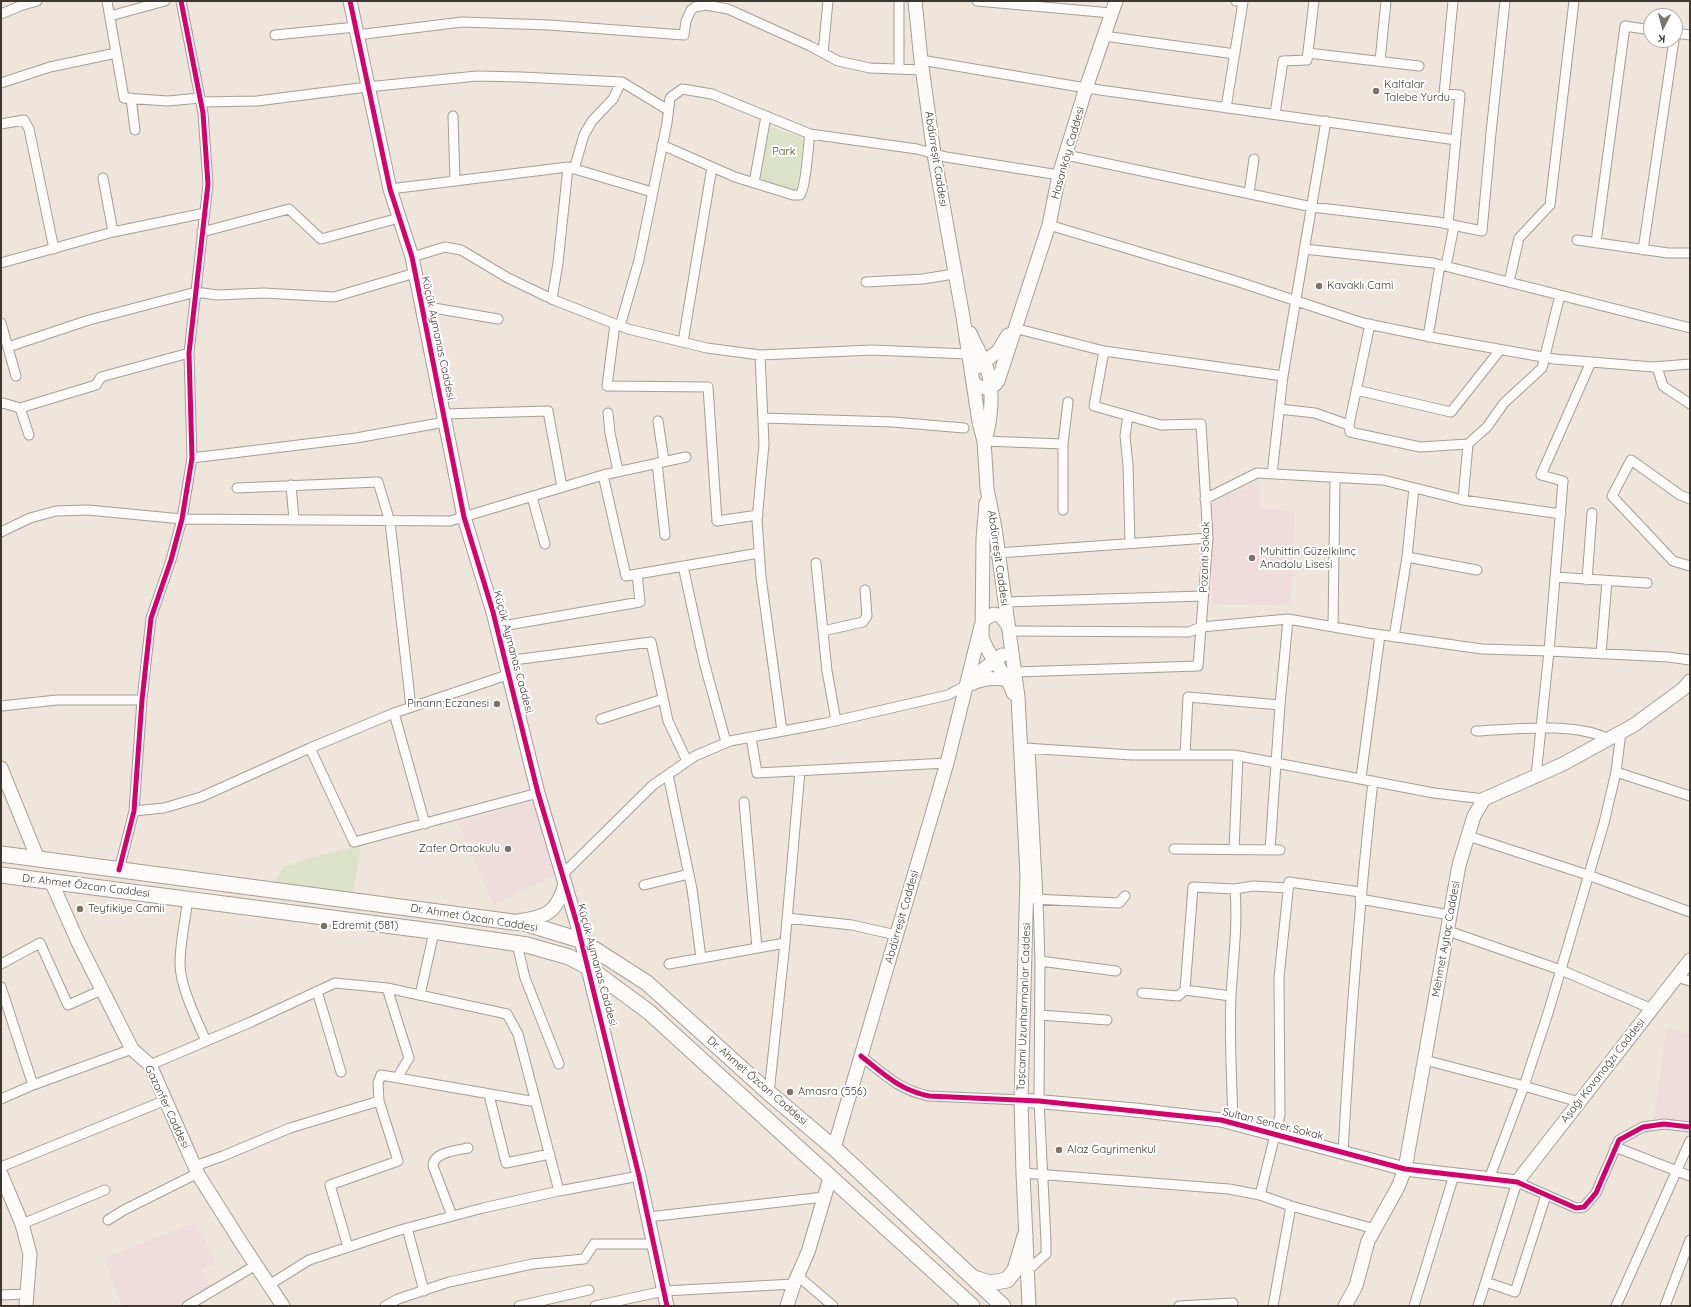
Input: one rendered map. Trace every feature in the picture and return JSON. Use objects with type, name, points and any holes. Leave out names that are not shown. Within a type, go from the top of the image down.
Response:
[{"type":"main road","name":"Dr. Ahmet Özcan Caddesi","points":[[1,854],[513,922],[580,940],[647,983],[769,1093],[834,1148],[1003,1306]]},
{"type":"main road","name":"Dr. Ahmet Özcan Caddesi","points":[[1,875],[434,932],[517,944],[569,957],[588,967],[649,1012],[972,1306]]},
{"type":"main road","points":[[972,1278],[990,1283],[1007,1280],[1015,1270],[1025,1236]]},
{"type":"street","points":[[1,14],[37,1]]},
{"type":"street","points":[[107,1],[124,98],[168,102],[201,100],[257,101],[367,87],[478,76],[621,82],[668,110]]},
{"type":"street","points":[[110,16],[165,1]]},
{"type":"street","points":[[119,870],[134,811],[142,700],[151,618],[171,560],[182,519],[192,458],[189,353],[208,184],[203,113],[181,1]]},
{"type":"street","name":"Küçük Aymanas Caddesi","points":[[350,1],[367,87],[390,189],[412,257],[464,517],[497,627],[538,793],[588,967],[639,1176],[667,1306]]},
{"type":"street","points":[[823,53],[828,1]]},
{"type":"street","points":[[899,1],[899,69]]},
{"type":"street","name":"Abdürreşit Caddesi","points":[[915,1],[921,65],[934,154],[954,274],[972,350],[973,380],[979,422],[984,441],[988,490],[1009,633]]},
{"type":"street","points":[[977,1],[1113,7]]},
{"type":"street","points":[[1226,108],[1243,2],[1236,1]]},
{"type":"street","points":[[1275,114],[1284,61],[1307,60],[1314,1]]},
{"type":"street","points":[[1380,62],[1386,1]]},
{"type":"street","points":[[1428,337],[1451,225],[1460,95],[1444,94],[1453,1]]},
{"type":"street","points":[[1066,155],[1312,207],[1451,225],[1482,232],[1505,1]]},
{"type":"street","points":[[1509,282],[1518,238],[1550,204],[1574,1]]},
{"type":"street","points":[[275,35],[356,31],[462,22],[549,25],[684,35],[686,21],[691,10],[696,7],[706,5],[728,9],[838,61],[870,68],[899,69],[921,65],[1456,140]]},
{"type":"street","name":"Hasanköy Caddesi","points":[[994,385],[1009,348],[1014,328],[1049,225],[1059,175],[1113,7]]},
{"type":"street","points":[[1596,243],[1625,26],[1643,29]]},
{"type":"street","points":[[1104,36],[1235,54]]},
{"type":"street","points":[[1643,250],[1673,48]]},
{"type":"street","points":[[1,83],[50,67],[116,53]]},
{"type":"street","points":[[1308,53],[1419,66]]},
{"type":"street","points":[[552,299],[571,168],[584,135],[592,121],[613,99],[621,82]]},
{"type":"street","points":[[758,515],[718,521],[708,387],[607,386],[618,325],[639,260],[670,98],[682,89],[712,94],[810,134],[917,149],[946,157],[1059,175]]},
{"type":"street","points":[[131,98],[135,130]]},
{"type":"street","points":[[453,116],[455,182]]},
{"type":"street","points":[[754,183],[766,116]]},
{"type":"street","points":[[1,124],[24,120],[28,130],[54,249]]},
{"type":"street","points":[[1272,474],[1283,376],[1326,121]]},
{"type":"street","points":[[662,145],[712,167],[754,183],[793,195],[800,195],[802,193],[810,134]]},
{"type":"street","points":[[1249,193],[1254,159]]},
{"type":"street","points":[[683,342],[712,167]]},
{"type":"street","points":[[390,189],[571,168],[652,192]]},
{"type":"street","points":[[103,178],[114,232]]},
{"type":"street","points":[[202,232],[289,210],[321,239],[399,218]]},
{"type":"street","points":[[1,263],[114,232],[204,213]]},
{"type":"street","points":[[1049,225],[1228,278],[1370,324],[1428,337],[1546,358],[1657,367],[1690,364]]},
{"type":"street","points":[[1577,240],[1668,253],[1690,253]]},
{"type":"street","points":[[412,257],[445,247],[462,250],[508,278],[552,299],[618,325],[707,348],[760,355],[872,350],[998,351]]},
{"type":"street","points":[[1304,249],[1443,266],[1690,328]]},
{"type":"street","points":[[8,347],[89,320],[196,292],[217,295],[264,293],[334,297],[415,273]]},
{"type":"street","points":[[866,282],[923,279],[954,274]]},
{"type":"street","points":[[1370,324],[1349,424],[1350,432],[1420,447],[1468,444],[1487,427],[1504,403],[1542,368],[1546,358],[1560,295]]},
{"type":"street","points":[[422,306],[498,319]]},
{"type":"street","points":[[1,323],[16,376]]},
{"type":"street","points":[[1014,328],[1104,351],[1283,376]]},
{"type":"street","name":"Hasanköy Caddesi","points":[[973,380],[976,368],[998,351],[1014,328]]},
{"type":"street","name":"Abdürreşit Caddesi","points":[[972,350],[984,362],[994,385],[988,428],[984,441]]},
{"type":"street","points":[[1356,390],[1452,412],[1500,350]]},
{"type":"street","points":[[1104,351],[1094,406],[1128,416],[1125,436],[1128,464],[1130,543]]},
{"type":"street","points":[[1,404],[3,403],[20,408],[96,386],[101,377],[189,353]]},
{"type":"street","points":[[760,355],[764,444],[758,515],[759,553],[782,731]]},
{"type":"street","points":[[1536,776],[1549,651],[1563,481],[1541,475],[1591,362]]},
{"type":"street","points":[[1657,367],[1663,386],[1690,404]]},
{"type":"street","points":[[973,380],[980,387],[994,385]]},
{"type":"street","points":[[1063,510],[1063,444],[1068,402]]},
{"type":"street","points":[[20,408],[29,435]]},
{"type":"street","points":[[1279,409],[1315,412],[1349,424]]},
{"type":"street","points":[[192,458],[356,438],[444,418],[548,411],[562,487]]},
{"type":"street","points":[[608,413],[610,433],[618,472]]},
{"type":"street","name":"Pozantı Sokak","points":[[1011,676],[1198,666],[1208,538],[1201,424],[1161,425],[1128,416]]},
{"type":"street","points":[[763,418],[894,422],[964,428]]},
{"type":"street","points":[[658,421],[665,535]]},
{"type":"street","points":[[984,441],[1063,444]]},
{"type":"street","points":[[1463,500],[1468,444]]},
{"type":"street","points":[[1,532],[30,518],[56,511],[88,510],[182,519],[450,522],[603,475],[686,457]]},
{"type":"street","points":[[1690,499],[1680,495],[1631,460],[1612,496],[1673,561],[1690,566]]},
{"type":"street","points":[[1205,499],[1257,473],[1383,480],[1463,500],[1561,514]]},
{"type":"street","points":[[603,475],[626,576],[759,553]]},
{"type":"street","points":[[1333,627],[1335,478]]},
{"type":"street","points":[[237,488],[378,482],[390,522],[411,707]]},
{"type":"street","points":[[291,485],[294,520]]},
{"type":"street","points":[[1394,637],[1407,557],[1414,488]]},
{"type":"street","name":"Abdürreşit Caddesi","points":[[834,1148],[947,762],[981,626],[983,539],[988,490]]},
{"type":"street","points":[[532,497],[545,544]]},
{"type":"street","points":[[1587,580],[1592,513]]},
{"type":"street","points":[[998,553],[1208,538]]},
{"type":"street","points":[[1407,557],[1477,570]]},
{"type":"street","points":[[816,563],[827,671],[836,721]]},
{"type":"street","points":[[683,566],[704,662],[726,742]]},
{"type":"street","points":[[497,627],[640,602],[637,574]]},
{"type":"street","points":[[1555,577],[1647,583]]},
{"type":"street","points":[[1601,654],[1607,581]]},
{"type":"street","points":[[823,631],[863,622],[867,616],[865,590]]},
{"type":"street","points":[[1005,602],[1203,596]]},
{"type":"street","name":"Abdürreşit Caddesi","points":[[981,626],[988,617],[994,614],[1001,616],[1009,633]]},
{"type":"street","points":[[1270,850],[1280,705],[1288,618]]},
{"type":"street","points":[[967,685],[1007,650],[1009,633],[1189,632],[1201,628],[1288,618],[1380,635],[1482,649],[1668,657],[1690,660]]},
{"type":"street","name":"Taşcami Uzunharmanlar Caddesi","points":[[981,626],[984,641],[995,661],[1011,676]]},
{"type":"street","name":"Taşcami Uzunharmanlar Caddesi","points":[[1009,633],[1011,676],[1025,748],[1027,865],[1032,899],[1021,1100],[1022,1173],[1026,1272],[1029,1306]]},
{"type":"street","points":[[1361,778],[1380,635]]},
{"type":"street","points":[[134,811],[164,808],[201,797],[310,748],[508,667],[651,642],[668,721],[687,762]]},
{"type":"street","points":[[513,922],[535,919],[549,914],[557,904],[563,880],[653,785],[695,756],[726,742],[836,721],[948,695],[967,685],[984,679],[1011,676]]},
{"type":"street","points":[[1025,748],[1132,756],[1238,756],[1434,792],[1484,799],[1563,764],[1609,739],[1634,725],[1688,687]]},
{"type":"street","points":[[1184,755],[1188,697],[1280,705]]},
{"type":"street","points":[[601,719],[663,699]]},
{"type":"street","points":[[1,706],[57,700],[142,700]]},
{"type":"street","points":[[394,713],[425,824]]},
{"type":"street","points":[[1476,731],[1541,727],[1597,733],[1609,739]]},
{"type":"street","points":[[1489,1179],[1524,1086],[1561,970],[1604,823],[1616,772],[1621,732]]},
{"type":"street","points":[[751,737],[757,773],[947,762]]},
{"type":"street","points":[[310,748],[354,842],[538,793]]},
{"type":"street","points":[[1234,850],[1238,756]]},
{"type":"street","points":[[1,768],[38,859]]},
{"type":"street","points":[[769,1093],[785,943],[800,771]]},
{"type":"street","points":[[1616,772],[1690,796]]},
{"type":"street","points":[[668,774],[688,874],[701,958]]},
{"type":"street","points":[[1343,1152],[1350,1016],[1360,895],[1373,781]]},
{"type":"street","name":"Mehmet Aytaç Caddesi","points":[[1345,1306],[1356,1286],[1368,1240],[1398,1187],[1405,1169],[1459,865],[1474,816],[1484,799]]},
{"type":"street","points":[[744,802],[757,948]]},
{"type":"street","points":[[1468,836],[1588,875],[1690,912]]},
{"type":"street","points":[[1174,850],[1280,850]]},
{"type":"street","points":[[644,885],[688,874]]},
{"type":"street","name":"Gazanfer Caddesi","points":[[51,881],[78,942],[132,1049],[150,1065],[196,1169],[283,1306]]},
{"type":"street","points":[[1260,1195],[1280,1115],[1279,977],[1289,882],[1360,895],[1450,915]]},
{"type":"street","points":[[1142,993],[1178,996],[1185,990],[1193,887],[1235,889],[1253,886],[1288,888]]},
{"type":"street","points":[[1234,1124],[1230,1037],[1231,996],[1237,907],[1235,889]]},
{"type":"street","points":[[1026,1272],[1046,1254],[1039,1101],[1040,961],[1032,899],[1119,903],[1126,896]]},
{"type":"street","points":[[188,899],[180,965],[184,984],[206,1041]]},
{"type":"street","points":[[787,918],[852,925],[896,935]]},
{"type":"street","points":[[1448,931],[1561,970],[1652,1009]]},
{"type":"street","points":[[420,995],[434,932]]},
{"type":"street","points":[[1,964],[40,943],[68,1005],[102,990]]},
{"type":"street","points":[[669,964],[785,943]]},
{"type":"street","points":[[517,944],[525,978],[559,1064]]},
{"type":"street","name":"Aşağı Kovanağzı Caddesi","points":[[1517,1182],[1690,960]]},
{"type":"street","points":[[1040,961],[1116,971]]},
{"type":"street","points":[[1677,977],[1690,981]]},
{"type":"street","points":[[150,1065],[335,983],[387,988],[507,1014],[518,1034],[559,1191]]},
{"type":"street","points":[[1,986],[33,1085]]},
{"type":"street","points":[[387,988],[409,1058],[397,1078]]},
{"type":"street","points":[[1185,990],[1231,996]]},
{"type":"street","points":[[316,991],[341,1072]]},
{"type":"street","points":[[1040,1015],[1107,1020]]},
{"type":"street","points":[[1,1099],[33,1085],[132,1049]]},
{"type":"street","points":[[861,1056],[903,1088],[916,1094],[929,1096],[1021,1100]]},
{"type":"street","points":[[1425,1060],[1579,1102]]},
{"type":"street","points":[[348,1247],[330,1185],[398,1161],[379,1101],[378,1084],[381,1074],[489,1095],[536,1102]]},
{"type":"street","points":[[489,1095],[506,1163],[550,1154]]},
{"type":"street","points":[[1,1167],[166,1100]]},
{"type":"street","name":"Sultan Sencer Sokak","points":[[1021,1100],[1220,1120],[1405,1169],[1517,1182]]},
{"type":"street","points":[[108,1220],[196,1169],[223,1156],[290,1128],[379,1101]]},
{"type":"street","points":[[1478,1306],[1517,1182],[1576,1208],[1584,1207],[1596,1193],[1619,1140],[1643,1127],[1664,1124],[1690,1127]]},
{"type":"street","points":[[1616,1306],[1690,1141]]},
{"type":"street","points":[[1615,1147],[1690,1176]]},
{"type":"street","points":[[452,1216],[433,1166],[433,1162],[435,1158],[442,1154],[468,1148]]},
{"type":"street","points":[[1022,1173],[1229,1188],[1260,1195],[1291,1206],[1375,1229]]},
{"type":"street","points":[[1,1174],[22,1224],[30,1254],[26,1300],[1,1295]]},
{"type":"street","points":[[1414,1306],[1454,1175]]},
{"type":"street","points":[[269,1285],[309,1260],[407,1228],[559,1191],[639,1176]]},
{"type":"street","points":[[787,1306],[808,1252],[830,1178]]},
{"type":"street","points":[[22,1224],[105,1190]]},
{"type":"street","points":[[1486,1282],[1515,1292],[1546,1195]]},
{"type":"street","points":[[648,1217],[824,1197]]},
{"type":"street","points":[[1273,1306],[1291,1206]]},
{"type":"street","points":[[407,1228],[424,1291]]},
{"type":"street","points":[[1666,1306],[1690,1240]]},
{"type":"street","points":[[385,1306],[449,1282],[532,1264],[584,1259],[594,1244],[654,1244]]},
{"type":"street","points":[[191,1305],[256,1265]]},
{"type":"street","points":[[595,1306],[664,1291],[796,1280],[833,1306]]},
{"type":"street","points":[[519,1306],[590,1290]]},
{"type":"street","points":[[1179,1306],[1233,1303]]},
{"type":"shaded area","name":"Muhittin Güzelkılınç Anadolu Lisesi","points":[[1259,482],[1261,508],[1295,512],[1291,606],[1212,604],[1211,503]]},
{"type":"shaded area","name":"Zafer Ortaokulu","points":[[533,800],[554,876],[493,905],[459,823]]},
{"type":"shaded area","points":[[1667,1028],[1690,1034],[1690,1124],[1654,1118]]},
{"type":"shaded area","points":[[196,1222],[216,1263],[202,1270],[211,1287],[172,1306],[122,1306],[104,1258]]},
{"type":"green space","name":"Park","points":[[772,127],[800,137],[804,142],[796,191],[761,179],[768,132]]},
{"type":"green space","points":[[361,846],[353,894],[275,882],[283,867],[316,856]]},
{"type":"cycle path","points":[[119,870],[134,811],[142,700],[151,618],[171,560],[182,519],[192,458],[189,353],[208,184],[203,113],[181,1]]},
{"type":"cycle path","points":[[350,1],[390,189],[412,257],[464,517],[493,612],[538,793],[577,924],[639,1176],[667,1306]]},
{"type":"cycle path","points":[[861,1056],[900,1085],[909,1090],[929,1096],[1039,1101],[1221,1120],[1405,1169],[1517,1182],[1576,1208],[1584,1207],[1596,1193],[1619,1140],[1643,1127],[1664,1124],[1690,1127]]},
{"type":"place","name":"Kalfalar Talebe Yurdu","points":[[1376,91]]},
{"type":"place","name":"Kavaklı Cami","points":[[1319,286]]},
{"type":"place","name":"Muhittin Güzelkılınç Anadolu Lisesi","points":[[1252,558]]},
{"type":"place","name":"Pınarın Eczanesi","points":[[497,704]]},
{"type":"place","name":"Zafer Ortaokulu","points":[[508,849]]},
{"type":"place","name":"Teyfikiye Camii","points":[[80,909]]},
{"type":"place","name":"Edremit (581)","points":[[324,926]]},
{"type":"place","name":"Amasra (556)","points":[[790,1092]]},
{"type":"place","name":"Alaz Gayrimenkul","points":[[1059,1150]]}]
